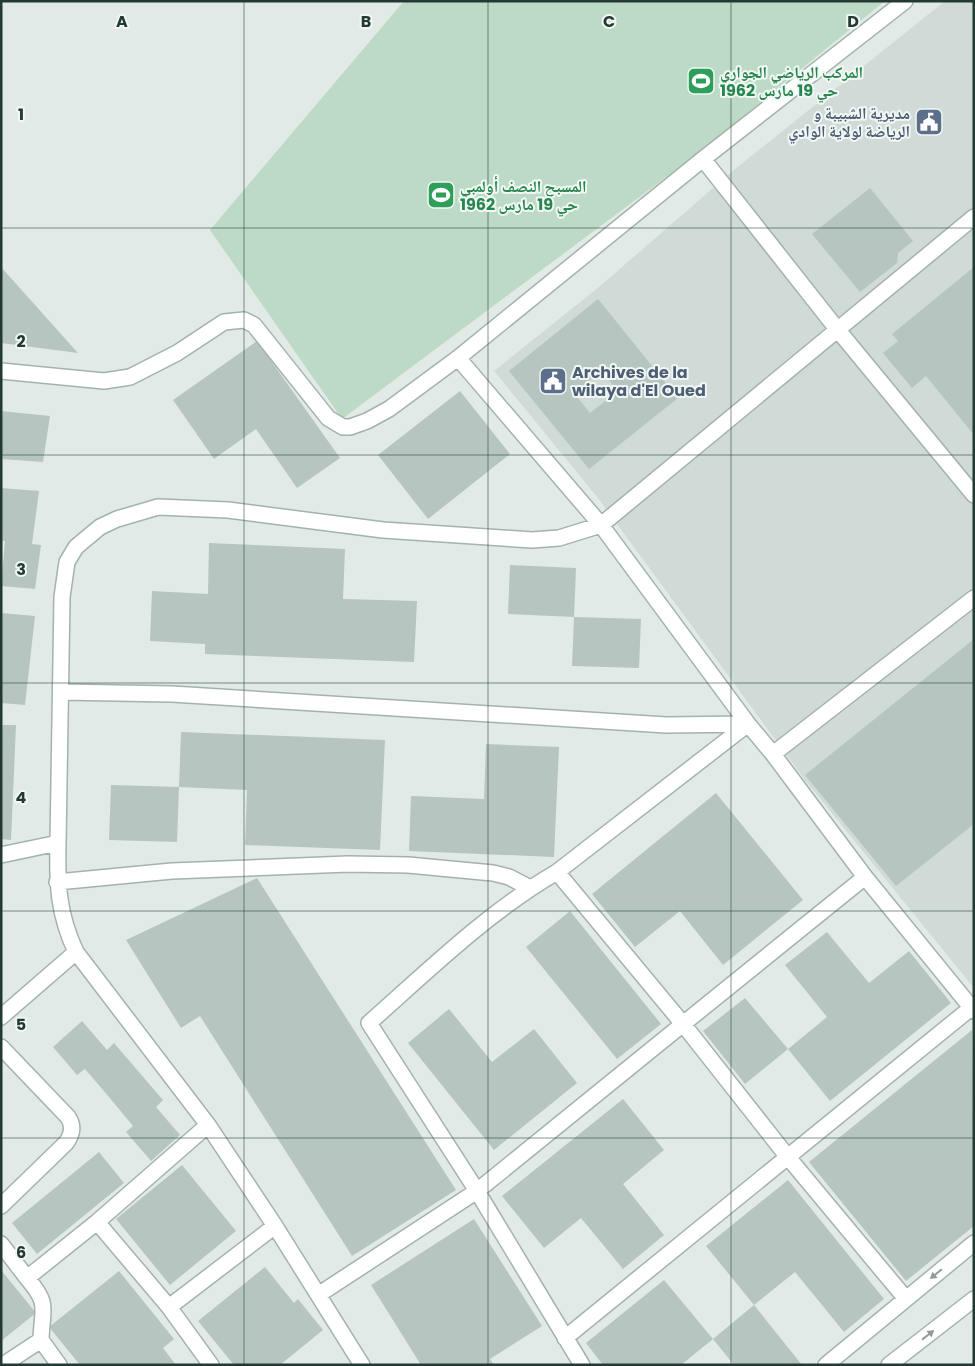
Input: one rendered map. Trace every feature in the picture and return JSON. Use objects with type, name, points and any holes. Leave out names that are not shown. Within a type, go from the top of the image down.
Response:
[{"type":"street","points":[[1,371],[104,381],[130,377],[177,353],[224,322],[244,320],[254,324],[328,418],[343,427],[350,427],[367,421],[389,409],[458,358],[703,159],[905,1]]},
{"type":"street","points":[[703,159],[837,330],[974,495]]},
{"type":"street","points":[[362,1365],[275,1226],[208,1125],[76,952],[64,927],[57,882],[62,596],[67,562],[76,547],[92,533],[130,514],[158,507],[174,506],[228,510],[383,530],[532,540],[559,538],[601,525],[974,217]]},
{"type":"street","points":[[458,358],[601,525],[748,724],[773,754],[865,877],[972,1009],[787,1156],[565,1338]]},
{"type":"street","points":[[773,754],[974,598]]},
{"type":"street","points":[[61,692],[172,694],[666,725],[748,724]]},
{"type":"street","points":[[582,1365],[477,1191],[369,1023],[464,940],[530,888],[557,872],[748,724]]},
{"type":"street","points":[[1,855],[58,843]]},
{"type":"street","points":[[57,882],[172,871],[348,864],[408,866],[493,873],[508,877],[530,888]]},
{"type":"street","points":[[557,872],[683,1024],[787,1156],[906,1298]]},
{"type":"street","points":[[318,1295],[477,1191],[865,877]]},
{"type":"street","points":[[1,1017],[76,952]]},
{"type":"street","points":[[1,1047],[68,1117],[72,1126],[70,1139],[1,1206]]},
{"type":"street","points":[[27,1278],[97,1222],[208,1125]]},
{"type":"street","points":[[97,1222],[169,1306],[211,1365]]},
{"type":"street","points":[[169,1306],[275,1226]]},
{"type":"street","points":[[826,1365],[974,1243]]},
{"type":"street","points":[[1,1244],[43,1300],[45,1309],[42,1317],[40,1340],[60,1365]]},
{"type":"street","points":[[889,1365],[974,1299]]},
{"type":"street","points":[[3,1365],[40,1340]]},
{"type":"shaded area","points":[[945,1],[974,1],[974,988],[805,780],[598,498],[494,371],[599,287],[735,169]]},
{"type":"green space","name":"المسبح النصف أولمبي حي 19 مارس 1962","points":[[404,1],[885,1],[689,160],[342,419],[210,230]]},
{"type":"building","points":[[870,188],[913,241],[898,253],[897,263],[860,292],[812,234]]},
{"type":"building","points":[[1,267],[78,353],[1,343]]},
{"type":"building","points":[[974,267],[974,435],[926,376],[912,388],[883,353],[898,341],[892,334]]},
{"type":"building","name":"Archives de la wilaya d'El Oued","points":[[598,299],[678,398],[589,469],[509,371]],"holes":[[[601,371],[618,391],[590,413],[574,393]]]},
{"type":"building","points":[[257,341],[340,458],[297,488],[256,429],[214,459],[173,400]]},
{"type":"building","points":[[460,391],[510,454],[428,519],[378,455]]},
{"type":"building","points":[[1,411],[50,416],[43,462],[1,459]]},
{"type":"building","points":[[1,488],[39,491],[32,544],[41,545],[35,589],[1,586],[5,541],[1,541]]},
{"type":"building","points":[[209,543],[345,549],[343,599],[417,601],[414,662],[205,654],[205,644],[150,641],[152,591],[208,594]]},
{"type":"building","points":[[510,565],[576,568],[574,617],[508,614]]},
{"type":"building","points":[[1,613],[35,616],[25,705],[1,703]]},
{"type":"building","points":[[574,617],[641,619],[639,668],[572,666]]},
{"type":"building","points":[[974,639],[974,824],[896,886],[805,775]]},
{"type":"building","points":[[1,725],[16,725],[11,840],[1,839]]},
{"type":"building","points":[[181,732],[385,740],[380,850],[245,845],[247,790],[179,787]]},
{"type":"building","points":[[486,744],[559,747],[554,857],[409,851],[411,796],[484,799]]},
{"type":"building","points":[[111,785],[179,787],[177,842],[109,840]]},
{"type":"building","points":[[716,793],[803,900],[723,965],[680,911],[635,947],[592,894]]},
{"type":"building","points":[[257,878],[456,1190],[352,1256],[200,1016],[181,1028],[126,940]]},
{"type":"building","points":[[570,911],[661,1024],[617,1059],[526,947]]},
{"type":"building","points":[[827,932],[869,983],[909,951],[951,1003],[830,1101],[788,1049],[827,1017],[785,965]]},
{"type":"building","points":[[745,998],[788,1049],[745,1084],[703,1031]]},
{"type":"building","points":[[449,1009],[492,1062],[534,1029],[577,1083],[494,1150],[408,1043]]},
{"type":"building","points":[[82,1021],[107,1050],[114,1043],[163,1100],[156,1107],[180,1135],[151,1161],[126,1132],[133,1126],[85,1069],[77,1075],[53,1047]]},
{"type":"building","points":[[972,1030],[974,1226],[906,1281],[809,1162]]},
{"type":"building","points":[[623,1099],[664,1150],[623,1184],[664,1235],[623,1269],[581,1218],[544,1248],[502,1196]]},
{"type":"building","points":[[99,1152],[124,1183],[37,1254],[12,1223]]},
{"type":"building","points":[[182,1165],[236,1231],[170,1285],[116,1219]]},
{"type":"building","points":[[788,1180],[884,1299],[844,1332],[795,1272],[754,1305],[706,1246]]},
{"type":"building","points":[[474,1219],[542,1326],[490,1359],[494,1365],[421,1365],[371,1285]]},
{"type":"building","points":[[265,1267],[294,1303],[298,1299],[323,1330],[280,1365],[234,1365],[198,1321]]},
{"type":"building","points":[[1,1270],[36,1313],[1,1341]]},
{"type":"building","points":[[119,1271],[174,1339],[163,1348],[176,1365],[80,1365],[49,1327]]},
{"type":"building","points":[[664,1280],[713,1339],[681,1365],[603,1365],[586,1343]]},
{"type":"building","points":[[754,1305],[802,1365],[734,1365],[713,1339]]},
{"type":"place","name":"المركب الرياضي الجواري حي 19 مارس 1962","points":[[701,81]]},
{"type":"place","name":"مديرية الشبيبة و الرياضة لولاية الوادي","points":[[929,122]]},
{"type":"place","name":"المسبح النصف أولمبي حي 19 مارس 1962","points":[[441,195]]},
{"type":"place","name":"Archives de la wilaya d'El Oued","points":[[553,381]]}]
